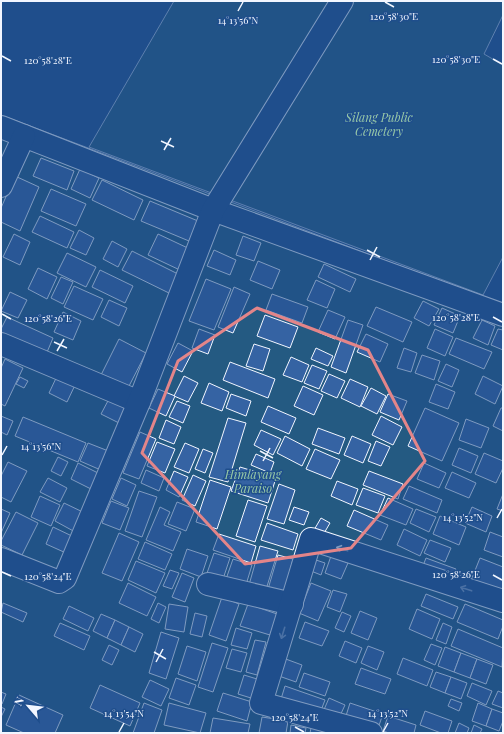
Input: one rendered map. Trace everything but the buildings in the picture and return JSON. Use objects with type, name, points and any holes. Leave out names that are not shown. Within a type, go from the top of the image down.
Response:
[{"type":"street","points":[[1,559],[59,582],[65,578],[139,402],[213,210],[342,1]]},
{"type":"street","points":[[1,127],[213,210],[503,315]]},
{"type":"street","points":[[1,186],[24,136]]},
{"type":"street","points":[[1,344],[139,402]]},
{"type":"street","points":[[371,733],[261,703],[311,539],[503,601]]},
{"type":"street","points":[[208,584],[292,604]]},
{"type":"highlighted area","points":[[257,308],[368,350],[425,461],[351,548],[245,564],[142,453],[178,361]]},
{"type":"green space","name":"Silang Public Cemetery","points":[[174,1],[503,1],[503,15],[484,54],[503,65],[503,257],[483,295],[89,147]]},
{"type":"green space","name":"Himlayang Paraiso","points":[[1,115],[503,305],[503,733],[1,733]]}]
